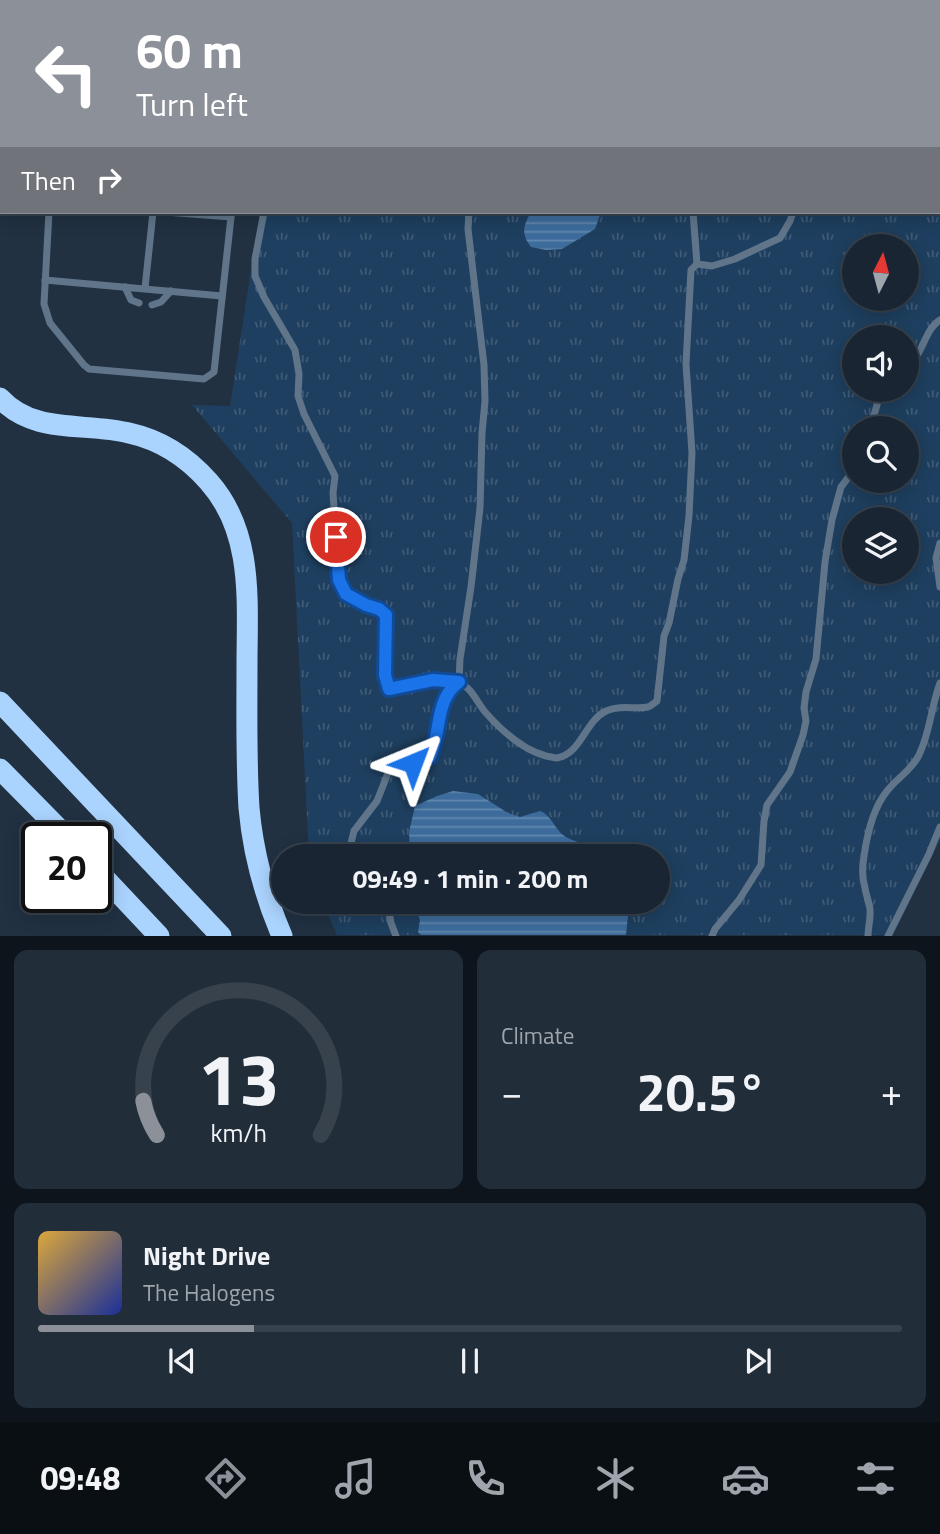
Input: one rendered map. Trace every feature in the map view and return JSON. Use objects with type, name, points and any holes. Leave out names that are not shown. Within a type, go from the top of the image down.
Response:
[{"type":"highway","points":[[0,398],[18,414],[37,422],[120,431],[165,446],[201,473],[232,517],[241,542],[246,579],[248,776],[252,830],[260,875],[270,909],[282,936]]},
{"type":"highway","points":[[0,702],[221,936]]},
{"type":"highway","points":[[0,769],[53,822]]},
{"type":"highway","points":[[112,886],[159,936]]},
{"type":"lane","points":[[49,214],[44,304],[50,323],[84,365],[89,369],[204,379],[214,372],[231,214]]},
{"type":"lane","points":[[145,288],[153,214]]},
{"type":"lane","points":[[264,214],[255,259],[255,276],[295,351],[299,374],[298,396],[304,414],[335,476],[333,493],[339,580],[346,594],[386,615],[385,675],[389,689],[433,680],[459,682],[510,737],[535,753],[556,758],[577,746],[594,720],[606,711],[622,706],[647,707],[657,701],[664,636],[684,560],[689,516],[692,453],[686,364],[691,270],[697,264],[693,214]]},
{"type":"lane","points":[[459,682],[480,508],[485,401],[483,352],[468,229],[469,214]]},
{"type":"lane","points":[[697,264],[712,266],[735,259],[780,238],[792,214]]},
{"type":"lane","points":[[45,280],[222,296]]},
{"type":"lane","points":[[125,287],[131,300],[139,303]]},
{"type":"lane","points":[[152,305],[161,302],[172,291]]},
{"type":"lane","points":[[919,350],[925,337],[940,320]]},
{"type":"lane","points":[[712,936],[761,865],[767,804],[790,772],[803,735],[806,692],[816,659],[825,562],[832,520],[842,486]]},
{"type":"lane","points":[[940,543],[936,558],[940,587]]},
{"type":"lane","points":[[351,844],[354,831],[377,801],[388,773],[395,767],[430,757],[435,747],[440,711],[452,687],[459,682]]},
{"type":"lane","points":[[868,936],[870,905],[862,872],[867,838],[877,806],[887,791],[914,765],[919,755],[940,683]]},
{"type":"lane","points":[[888,936],[940,827]]},
{"type":"lane","points":[[389,914],[396,936]]},
{"type":"green space","points":[[260,214],[940,214],[940,840],[893,935],[337,935],[328,914],[670,914],[670,844],[308,844],[292,523],[192,405],[230,406]]},
{"type":"shaded area","points":[[530,214],[600,214],[595,229],[562,249],[531,247],[524,234]]},
{"type":"shaded area","points":[[453,791],[478,794],[508,813],[520,817],[540,811],[568,838],[585,844],[410,844],[409,832],[415,806]]},
{"type":"shaded area","points":[[418,914],[628,914],[626,935],[421,935],[418,932],[420,920]]},
{"type":"route","points":[[336,537],[339,580],[346,594],[386,615],[385,675],[389,689],[433,680],[459,682],[452,687],[440,711],[435,747],[430,757],[413,763]]}]
